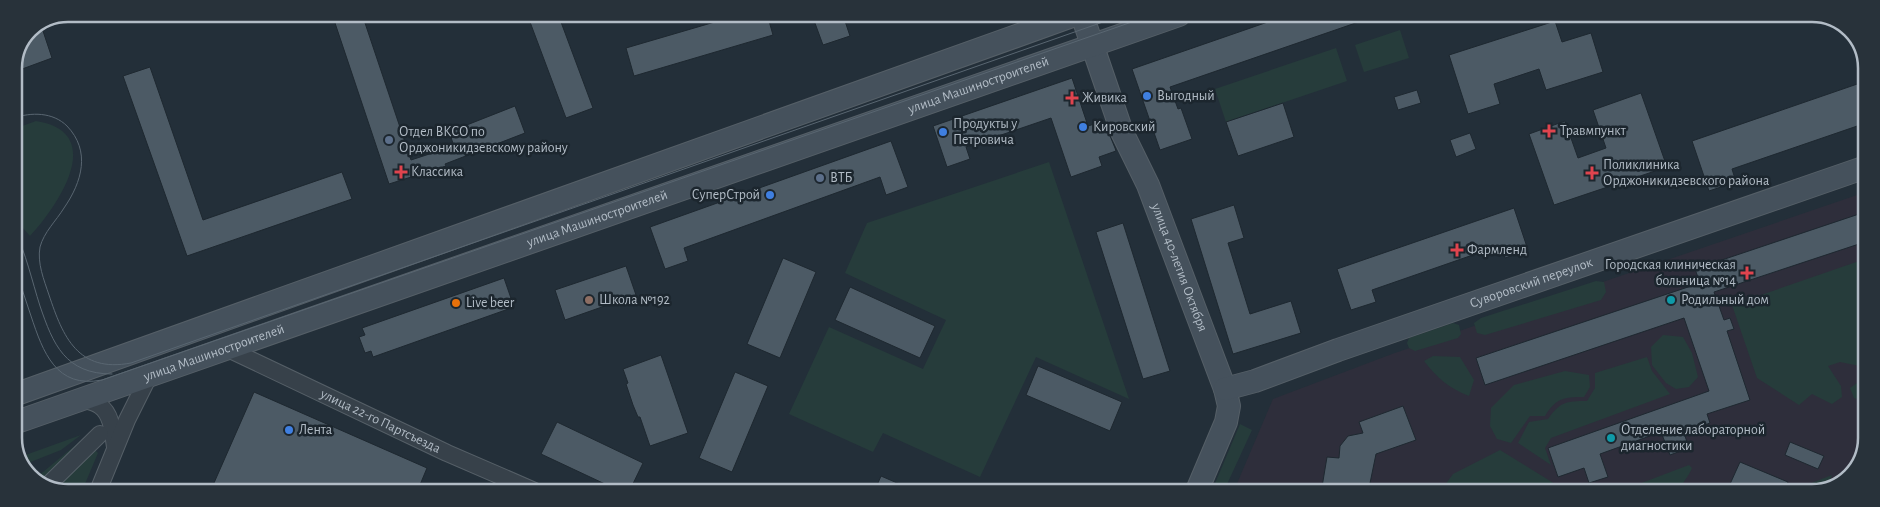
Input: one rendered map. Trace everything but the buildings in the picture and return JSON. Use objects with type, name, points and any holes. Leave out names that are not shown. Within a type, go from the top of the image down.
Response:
[{"type":"main road","name":"улица Машиностроителей","points":[[23,392],[1054,22]]},
{"type":"main road","name":"улица 40-летия Октября","points":[[1085,22],[1122,132],[1148,185],[1225,389],[1229,406],[1226,422],[1200,484]]},
{"type":"main road","name":"улица Машиностроителей","points":[[23,420],[1159,22]]},
{"type":"main road","name":"Суворовский переулок","points":[[1225,389],[1255,382],[1338,350],[1857,170]]},
{"type":"street","name":"улица 22-го Партсъезда","points":[[226,348],[447,453],[519,484]]},
{"type":"street","points":[[101,484],[115,447],[148,376]]},
{"type":"street","points":[[81,399],[100,405],[107,413],[113,431],[115,447]]},
{"type":"street","points":[[52,481],[100,434]]},
{"type":"shaded area","name":"Городская клиническая больница №14","points":[[1857,195],[1858,438],[1856,450],[1850,464],[1839,475],[1826,482],[1817,484],[1237,484],[1273,399],[1392,354]]},
{"type":"green space","points":[[1400,30],[1409,58],[1364,72],[1355,45]]},
{"type":"green space","points":[[1336,48],[1347,81],[1226,122],[1215,89]]},
{"type":"green space","points":[[36,121],[58,128],[69,139],[73,154],[70,171],[63,189],[53,207],[30,236],[22,227],[22,126]]},
{"type":"green space","points":[[1049,162],[1129,399],[1036,357],[980,477],[883,433],[873,452],[789,414],[829,327],[923,369],[946,320],[845,273],[867,223]]},
{"type":"green space","points":[[1858,262],[1858,366],[1840,362],[1828,366],[1841,386],[1842,397],[1832,404],[1812,394],[1799,405],[1757,378],[1732,305]]},
{"type":"green space","points":[[1596,281],[1604,282],[1606,292],[1601,300],[1485,335],[1477,333],[1474,323],[1481,318]]},
{"type":"green space","points":[[1453,323],[1459,325],[1461,334],[1458,338],[1415,351],[1409,348],[1407,343],[1409,338]]},
{"type":"green space","points":[[1663,335],[1683,337],[1692,353],[1698,377],[1689,387],[1676,389],[1666,383],[1652,365],[1651,347]]},
{"type":"green space","points":[[1433,356],[1460,357],[1474,380],[1469,396],[1455,390],[1434,373],[1424,361]]},
{"type":"green space","points":[[1647,357],[1652,371],[1670,394],[1551,438],[1545,448],[1551,465],[1518,443],[1529,422],[1548,419],[1556,409],[1569,402],[1587,401],[1595,388],[1595,373]]},
{"type":"green space","points":[[1565,371],[1589,375],[1590,387],[1584,397],[1566,398],[1553,405],[1545,416],[1530,416],[1511,443],[1497,439],[1490,426],[1491,408],[1514,385]]},
{"type":"green space","points":[[1858,383],[1858,399],[1854,398],[1850,388]]},
{"type":"green space","points":[[1240,424],[1252,430],[1227,484],[1215,484]]},
{"type":"green space","points":[[81,435],[61,450],[29,463],[26,455]]},
{"type":"green space","points":[[84,438],[87,442],[45,478],[40,474]]},
{"type":"green space","points":[[92,447],[98,453],[85,484],[56,483]]},
{"type":"green space","points":[[1500,450],[1555,484],[1446,484],[1453,474]]},
{"type":"green space","points":[[1689,465],[1692,468],[1682,484],[1639,484]]},
{"type":"green space","points":[[1832,475],[1830,480],[1826,482],[1809,484]]},
{"type":"tram line","points":[[22,116],[42,114],[61,121],[67,126],[79,146],[81,156],[79,177],[70,198],[44,236],[39,253],[40,265],[54,310],[67,338],[85,357],[113,365],[131,363],[1103,22]]},
{"type":"tram line","points":[[23,290],[41,342],[54,365],[62,373],[73,379],[86,381],[102,380],[1132,22]]},
{"type":"tram line","points":[[22,250],[50,333],[63,354],[72,363],[83,369],[96,373],[112,374]]},
{"type":"place","name":"Выгодный","points":[[1147,96]]},
{"type":"place","name":"Живика","points":[[1072,98]]},
{"type":"place","name":"Кировский","points":[[1083,127]]},
{"type":"place","name":"Травмпункт","points":[[1549,131]]},
{"type":"place","name":"Продукты у Петровича","points":[[943,132]]},
{"type":"place","name":"Отдел ВКСО по Орджоникидзевскому району","points":[[389,140]]},
{"type":"place","name":"Классика","points":[[401,172]]},
{"type":"place","name":"Поликлиника Орджоникидзевского района","points":[[1592,173]]},
{"type":"place","name":"ВТБ","points":[[820,178]]},
{"type":"place","name":"СуперСтрой","points":[[770,195]]},
{"type":"place","name":"Фармленд","points":[[1457,250]]},
{"type":"place","name":"Городская клиническая больница №14","points":[[1747,273]]},
{"type":"place","name":"Школа №192","points":[[589,300]]},
{"type":"place","name":"Родильный дом","points":[[1671,300]]},
{"type":"place","name":"Live beer","points":[[456,303]]},
{"type":"place","name":"Лента","points":[[289,430]]},
{"type":"place","name":"Отделение лабораторной диагностики","points":[[1611,438]]}]
